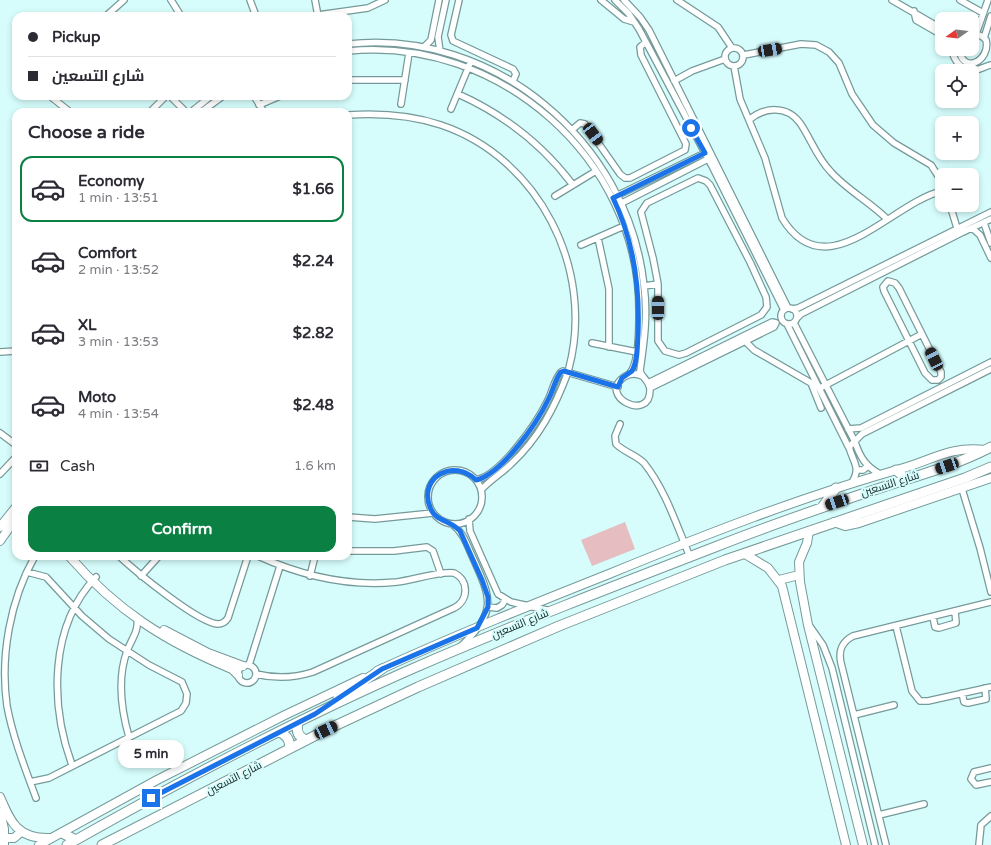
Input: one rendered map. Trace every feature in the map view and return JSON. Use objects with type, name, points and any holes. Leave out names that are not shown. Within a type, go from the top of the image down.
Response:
[{"type":"main road","name":"شارع التسعين","points":[[67,845],[173,786],[298,722],[455,651],[551,611],[823,506],[960,461],[988,448]]},
{"type":"main road","name":"شارع التسعين","points":[[102,845],[306,740],[418,687],[559,626],[725,560],[965,478],[991,467]]},
{"type":"main road","points":[[896,470],[906,479]]},
{"type":"main road","points":[[823,506],[836,488]]},
{"type":"main road","points":[[315,714],[382,669]]},
{"type":"main road","points":[[298,722],[297,727],[299,735],[306,740]]},
{"type":"main road","points":[[279,732],[287,736],[290,745],[289,749]]},
{"type":"main road","points":[[62,833],[76,840]]},
{"type":"street","points":[[110,12],[124,0]]},
{"type":"street","points":[[171,0],[178,12]]},
{"type":"street","points":[[250,0],[254,12]]},
{"type":"street","points":[[315,0],[317,12]]},
{"type":"street","points":[[339,12],[368,8],[385,0]]},
{"type":"street","points":[[424,48],[432,40],[439,0]]},
{"type":"street","points":[[440,51],[438,37],[446,0]]},
{"type":"street","points":[[457,0],[451,39],[454,42],[513,69],[516,75],[513,81]]},
{"type":"street","points":[[600,0],[624,18],[634,22]]},
{"type":"street","points":[[614,0],[634,22],[682,110],[694,127]]},
{"type":"street","points":[[624,0],[644,24],[674,81],[694,127],[748,235],[788,309],[796,312],[795,320],[822,386],[855,459],[856,470],[850,484]]},
{"type":"street","points":[[677,0],[718,27],[732,48]]},
{"type":"street","points":[[892,0],[935,25]]},
{"type":"street","points":[[960,0],[983,13]]},
{"type":"street","points":[[979,22],[988,0]]},
{"type":"street","points":[[914,12],[916,20],[935,31]]},
{"type":"street","points":[[984,38],[991,16]]},
{"type":"street","points":[[962,56],[969,63],[979,63],[984,59],[990,49],[984,38],[979,36]]},
{"type":"street","points":[[573,130],[580,123],[585,124],[623,177],[630,178],[684,151],[687,147],[641,55],[640,48],[646,42]]},
{"type":"street","points":[[352,44],[381,43],[424,48],[440,51],[471,61],[513,81],[545,103],[573,130],[601,166],[616,197],[636,244],[644,286],[646,313],[640,371],[649,386],[647,399],[641,404],[634,406],[621,400],[618,394],[618,387],[622,378],[629,374],[634,368],[637,352],[639,316],[638,285],[634,260],[619,205]]},
{"type":"street","points":[[744,55],[801,44],[816,45],[829,52],[839,63],[852,94],[867,118],[894,143],[931,165],[935,171]]},
{"type":"street","points":[[732,48],[739,49],[744,55],[742,62],[734,66],[728,64],[725,59],[726,52],[732,48]]},
{"type":"street","points":[[352,51],[381,50],[409,53],[439,59],[468,69],[511,89],[540,110],[575,142],[616,197]]},
{"type":"street","points":[[401,104],[409,53]]},
{"type":"street","points":[[954,56],[965,69],[977,70],[991,65]]},
{"type":"street","points":[[674,81],[701,67],[725,59]]},
{"type":"street","points":[[984,59],[991,59]]},
{"type":"street","points":[[451,109],[471,61]]},
{"type":"street","points":[[734,66],[737,89],[765,158],[782,218],[787,226],[802,240],[820,246],[840,245],[858,237],[925,197],[935,193]]},
{"type":"street","points":[[352,80],[405,80]]},
{"type":"street","points":[[458,94],[491,110],[522,131],[549,156],[573,185]]},
{"type":"street","points":[[53,100],[64,108]]},
{"type":"street","points":[[154,108],[162,100]]},
{"type":"street","points":[[174,100],[182,108]]},
{"type":"street","points":[[196,108],[206,100]]},
{"type":"street","points":[[206,108],[218,100]]},
{"type":"street","points":[[257,100],[262,108]]},
{"type":"street","points":[[260,105],[271,100]]},
{"type":"street","points":[[672,116],[682,110]]},
{"type":"street","points":[[749,120],[761,112],[775,110],[782,111],[795,118],[800,123],[818,157],[830,172],[887,219]]},
{"type":"street","points":[[352,115],[392,114],[442,125],[464,135],[485,147],[502,160],[528,185],[556,228],[570,271],[575,316],[573,350],[568,370],[557,401],[537,435],[520,455],[481,490]]},
{"type":"street","points":[[616,197],[707,152]]},
{"type":"street","points":[[619,205],[710,158]]},
{"type":"street","points":[[710,158],[788,309]]},
{"type":"street","points":[[656,165],[661,175]]},
{"type":"street","points":[[555,196],[596,171]]},
{"type":"street","points":[[704,179],[710,185],[739,240],[767,299],[766,307],[761,315],[686,353],[676,355],[665,351],[658,341],[658,284],[650,245],[641,218],[641,210],[647,203],[694,180],[704,179]]},
{"type":"street","points":[[952,212],[958,228]]},
{"type":"street","points":[[787,324],[795,320],[801,314],[870,275],[991,212]]},
{"type":"street","points":[[881,269],[991,219]]},
{"type":"street","points":[[984,223],[991,243]]},
{"type":"street","points":[[581,245],[624,226]]},
{"type":"street","points":[[972,228],[980,235],[991,258]]},
{"type":"street","points":[[739,240],[748,235]]},
{"type":"street","points":[[598,238],[605,263],[609,289],[609,347]]},
{"type":"street","points":[[881,269],[888,281],[895,283],[899,288],[941,372],[941,377],[937,381]]},
{"type":"street","points":[[870,275],[798,308],[788,309],[781,318],[787,324],[848,429],[859,454],[868,466],[880,474]]},
{"type":"street","points":[[888,281],[883,287],[884,292],[926,376],[937,381],[943,390]]},
{"type":"street","points":[[644,286],[658,284]]},
{"type":"street","points":[[772,322],[776,323],[775,326],[745,341],[649,386],[772,322]]},
{"type":"street","points":[[822,386],[922,334]]},
{"type":"street","points":[[745,341],[754,350],[811,383],[821,408]]},
{"type":"street","points":[[592,343],[637,352]]},
{"type":"street","points":[[0,352],[12,351]]},
{"type":"street","points":[[850,448],[851,444],[865,432],[991,362]]},
{"type":"street","points":[[848,429],[861,428],[991,369]]},
{"type":"street","points":[[476,480],[484,477],[494,469],[523,440],[544,409],[559,373],[568,370],[618,387]]},
{"type":"street","points":[[629,374],[642,376]]},
{"type":"street","points":[[620,424],[615,436],[616,444],[635,456],[650,472],[671,512],[690,557]]},
{"type":"street","points":[[0,433],[12,442]]},
{"type":"street","points":[[39,845],[164,776],[285,715],[382,669],[530,605],[684,543],[836,488],[896,470],[953,450],[965,448],[988,448]]},
{"type":"street","points":[[0,474],[12,461]]},
{"type":"street","points":[[856,470],[863,470],[868,466]]},
{"type":"street","points":[[452,524],[469,519],[478,510],[482,497],[481,490],[476,480],[465,472],[458,470],[449,470],[438,475],[429,490],[430,507],[442,520],[452,524],[462,534],[482,580],[488,597],[488,607],[477,628],[455,651]]},
{"type":"street","points":[[834,522],[845,526],[854,525],[991,478]]},
{"type":"street","points":[[962,489],[991,592]]},
{"type":"street","points":[[409,515],[430,507]]},
{"type":"street","points":[[0,527],[12,512]]},
{"type":"street","points":[[352,517],[375,519],[434,513]]},
{"type":"street","points":[[469,519],[470,531],[489,577],[498,594],[505,600],[517,604],[530,605],[551,611]]},
{"type":"street","points":[[0,541],[12,524]]},
{"type":"street","points":[[809,531],[807,544],[800,557],[799,575],[808,625],[863,845]]},
{"type":"street","points":[[352,551],[394,551],[427,547],[433,551],[441,574]]},
{"type":"street","points":[[745,554],[762,563],[779,580],[786,598],[846,845]]},
{"type":"street","points":[[33,560],[16,599],[9,625],[5,652],[4,678],[6,705],[11,724],[36,798]]},
{"type":"street","points":[[73,560],[137,619],[194,653],[232,669],[241,680],[247,683],[253,680],[256,670],[214,656],[168,633],[142,616],[94,579],[79,560]]},
{"type":"street","points":[[123,560],[141,576],[186,608],[214,623],[221,624],[228,618],[247,560]]},
{"type":"street","points":[[141,576],[155,560]]},
{"type":"street","points":[[256,674],[272,677],[289,677],[313,672],[459,606],[466,594],[463,582],[454,573],[441,574],[409,581],[375,583],[343,582],[310,576],[267,560]]},
{"type":"street","points":[[310,576],[314,560]]},
{"type":"street","points":[[238,675],[246,666],[280,566]]},
{"type":"street","points":[[27,572],[46,577],[100,632],[149,665],[178,679],[184,686],[187,694],[186,703],[181,711],[44,780],[30,782]]},
{"type":"street","points":[[779,580],[799,575]]},
{"type":"street","points":[[482,580],[489,577]]},
{"type":"street","points":[[72,765],[62,736],[57,692],[61,648],[75,608],[94,579]]},
{"type":"street","points":[[488,597],[498,594]]},
{"type":"street","points":[[488,607],[497,608],[502,605],[505,600]]},
{"type":"street","points":[[886,845],[840,656],[840,650],[848,639],[854,636],[991,602]]},
{"type":"street","points":[[933,617],[935,626],[939,628],[956,623],[955,611]]},
{"type":"street","points":[[129,736],[123,712],[121,688],[127,651],[137,630],[137,619]]},
{"type":"street","points":[[808,625],[823,645],[832,668],[875,845]]},
{"type":"street","points":[[137,630],[148,626]]},
{"type":"street","points":[[896,626],[912,691],[916,698],[920,701],[928,701],[962,693],[988,687],[986,699],[968,703],[964,702],[962,693]]},
{"type":"street","points":[[854,715],[894,705]]},
{"type":"street","points":[[991,768],[974,772],[971,777],[973,783],[976,785],[991,782]]},
{"type":"street","points":[[1,800],[15,825],[21,832],[34,838],[51,838]]},
{"type":"street","points":[[879,815],[924,804]]},
{"type":"street","points":[[0,812],[4,829],[4,842],[14,838],[21,832]]},
{"type":"street","points":[[979,845],[982,825],[991,816]]},
{"type":"street","points":[[4,829],[15,825]]},
{"type":"shaded area","points":[[625,522],[635,549],[592,566],[581,540]]},
{"type":"route","points":[[151,798],[315,714],[382,669],[477,628],[488,607],[487,593],[460,531],[452,524],[447,523],[437,517],[430,507],[428,496],[431,484],[438,475],[449,470],[465,472],[476,480],[484,477],[494,469],[523,440],[537,420],[550,398],[559,373],[562,371],[618,387],[622,378],[632,371],[634,368],[638,343],[638,285],[631,247],[621,216],[613,198],[705,153],[691,128]]}]
